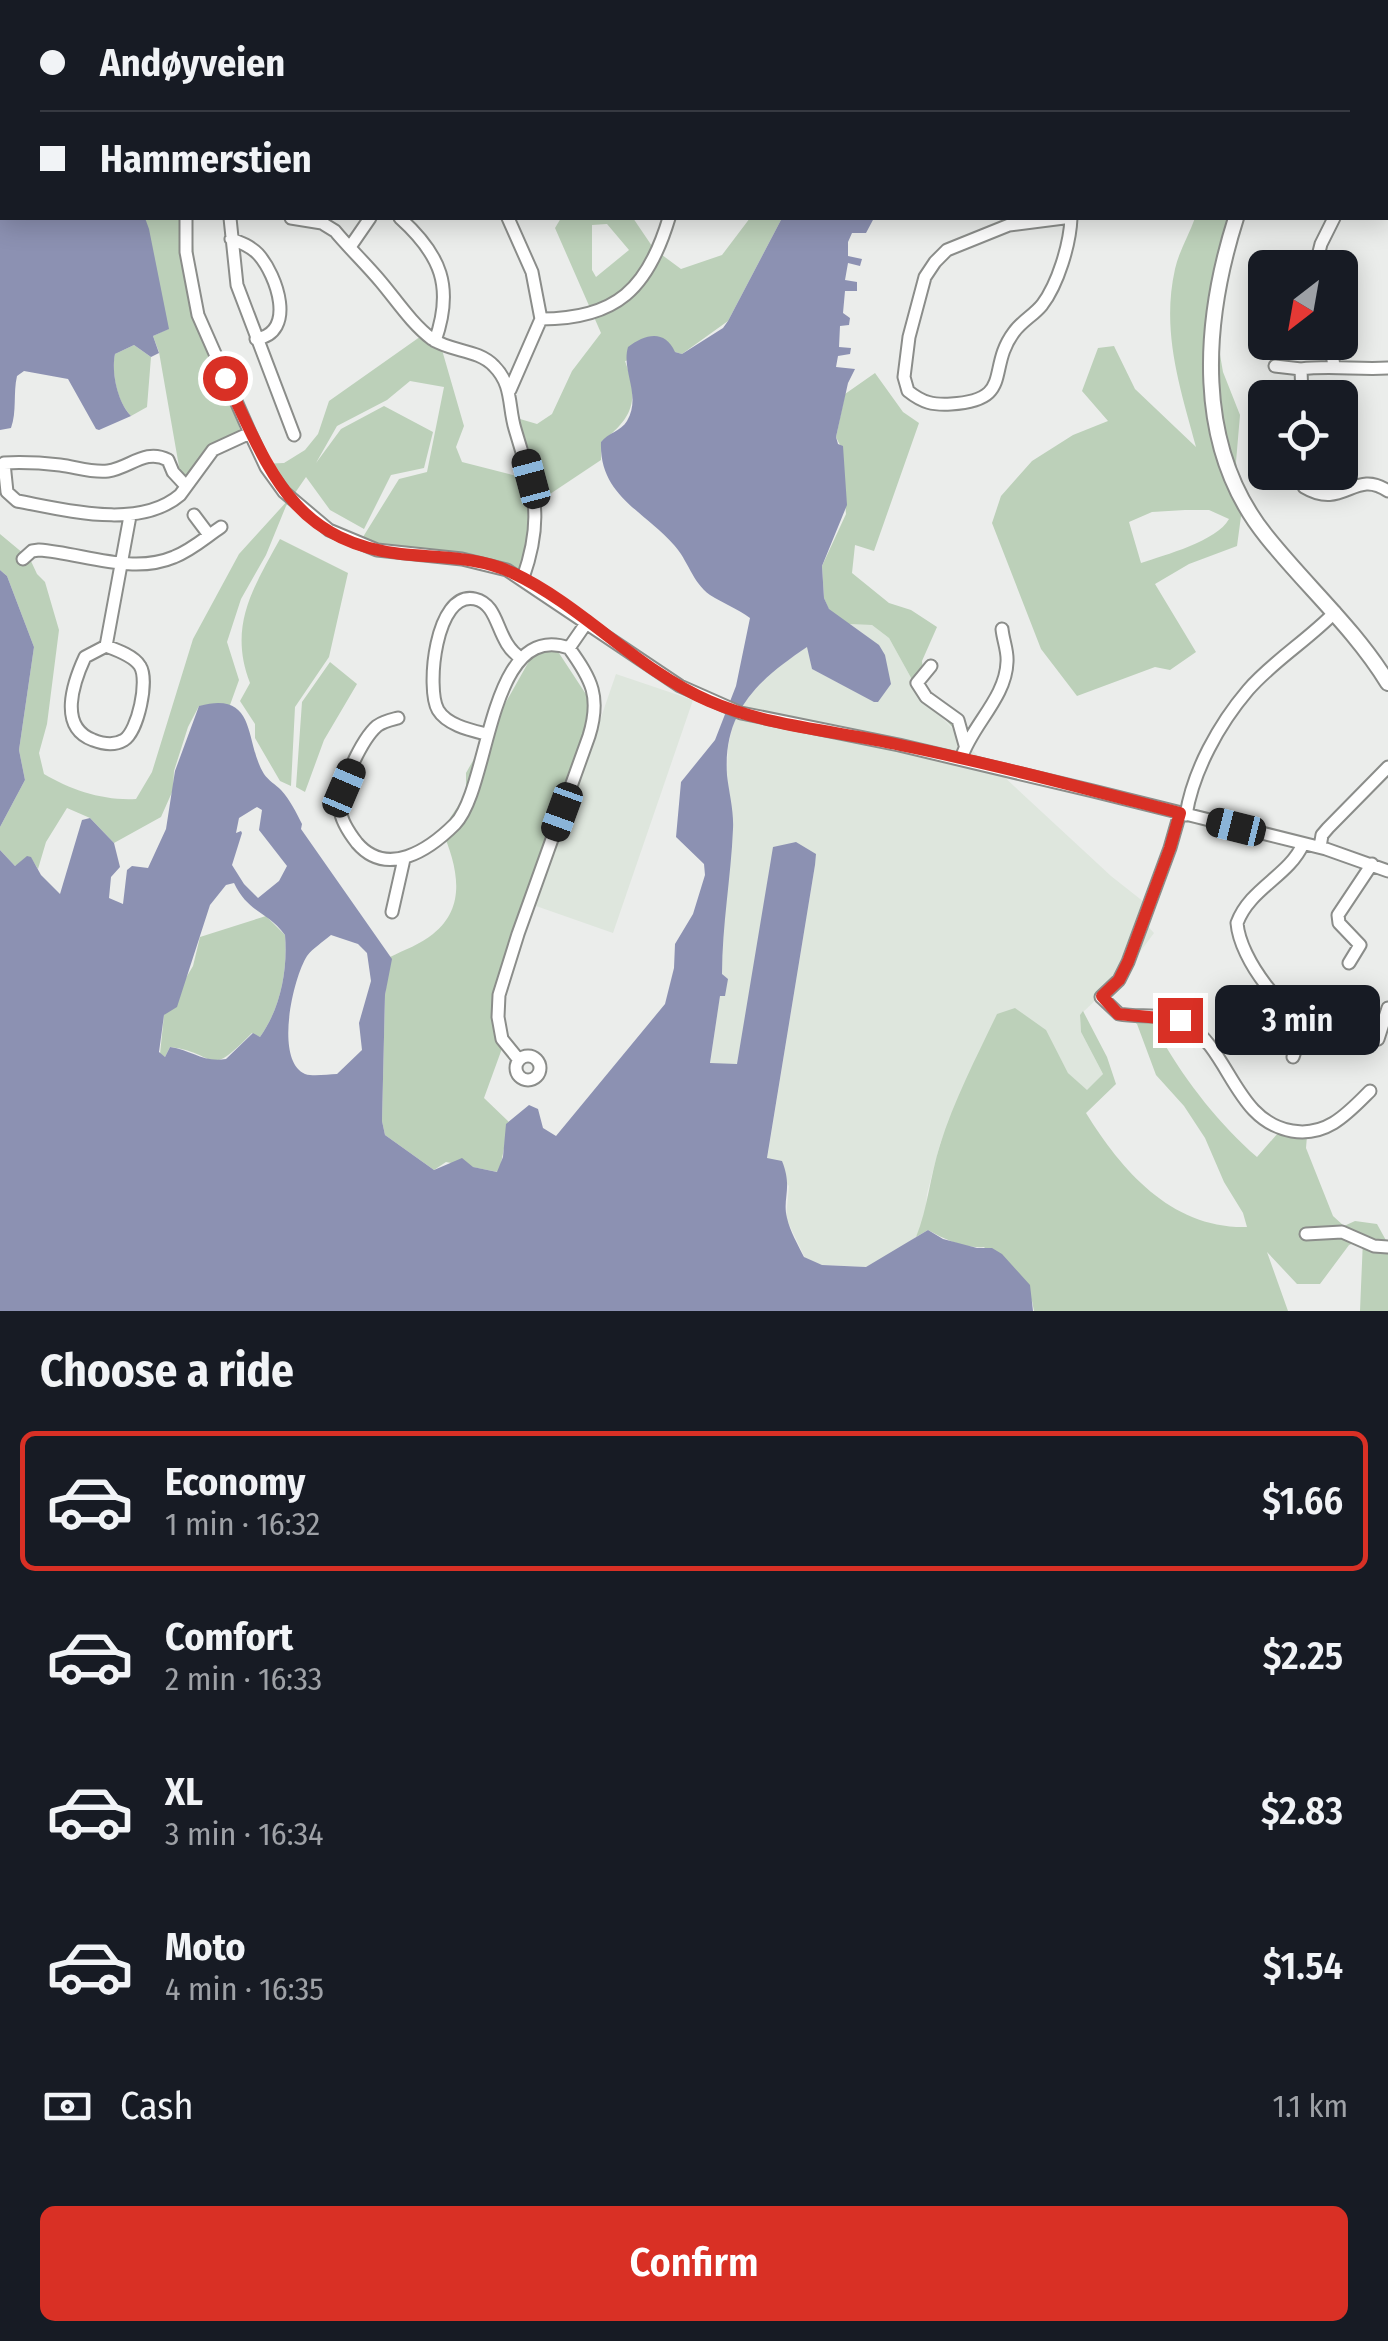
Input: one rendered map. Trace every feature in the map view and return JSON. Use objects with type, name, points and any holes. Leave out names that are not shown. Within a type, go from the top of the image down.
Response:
[{"type":"main road","points":[[1235,220],[1218,284],[1210,341],[1212,399],[1223,452],[1236,490],[1255,522],[1335,612],[1388,684]]},
{"type":"street","points":[[186,220],[186,252],[198,315],[250,433],[266,467],[284,492],[329,530],[369,548],[486,563],[523,578],[680,686],[724,707],[1320,847],[1388,870]]},
{"type":"street","points":[[230,220],[237,285],[294,435]]},
{"type":"street","points":[[301,220],[328,226],[435,341],[486,358],[498,370],[510,390],[513,419],[531,479],[536,514],[534,541],[523,578]]},
{"type":"street","points":[[350,247],[369,220]]},
{"type":"street","points":[[402,220],[437,262],[443,277],[444,307],[435,341]]},
{"type":"street","points":[[509,220],[532,272],[541,319],[510,390]]},
{"type":"street","points":[[541,319],[598,311],[632,292],[652,262],[668,220]]},
{"type":"street","points":[[1051,220],[1009,225],[956,246],[935,262],[925,277],[909,337],[904,377],[908,391],[934,405],[976,402],[988,395],[1008,341],[1039,308],[1052,286],[1070,230],[1068,220]]},
{"type":"street","points":[[1320,250],[1333,220]]},
{"type":"street","points":[[231,238],[259,255],[277,290],[277,326],[266,337],[256,338]]},
{"type":"street","points":[[1333,360],[1334,366]]},
{"type":"street","points":[[1275,366],[1388,368]]},
{"type":"street","points":[[1301,368],[1301,380]]},
{"type":"street","points":[[186,486],[168,460],[159,456],[144,456],[102,472],[59,465],[2,463],[6,492],[17,501],[130,516],[166,506],[186,486],[213,450],[250,433]]},
{"type":"street","points":[[1358,486],[1377,484],[1388,491]]},
{"type":"street","points":[[1311,490],[1335,496],[1349,490]]},
{"type":"street","points":[[194,515],[208,535]]},
{"type":"street","points":[[106,646],[130,516]]},
{"type":"street","points":[[23,559],[39,550],[121,563],[164,561],[221,527]]},
{"type":"street","points":[[486,734],[445,718],[434,702],[444,616],[460,600],[469,598],[484,603],[506,646],[521,658]]},
{"type":"street","points":[[1335,612],[1247,691],[1222,727],[1194,780],[1128,962],[1119,980],[1102,996],[1118,1014],[1170,1018],[1190,1026],[1210,1046],[1257,1116],[1275,1127],[1303,1132],[1334,1125],[1370,1090]]},
{"type":"street","points":[[569,648],[587,622]]},
{"type":"street","points":[[961,760],[965,744],[1002,682],[1008,661],[1002,629]]},
{"type":"street","points":[[106,646],[136,661],[143,674],[134,728],[123,740],[109,744],[84,736],[74,726],[71,712],[84,657],[106,646]]},
{"type":"street","points":[[398,718],[381,723],[369,734],[344,788],[340,807],[349,831],[369,855],[387,862],[404,859],[430,844],[459,820],[467,805],[486,734],[521,658],[547,646],[569,648]]},
{"type":"street","points":[[519,1060],[502,1039],[499,995],[596,706],[588,678],[569,648]]},
{"type":"street","points":[[931,666],[920,676],[920,691],[958,720],[965,744]]},
{"type":"street","points":[[1320,847],[1322,835],[1388,767]]},
{"type":"street","points":[[1303,844],[1296,857],[1253,896],[1238,923],[1242,944],[1268,988],[1305,1024],[1318,1029]]},
{"type":"street","points":[[392,912],[404,859]]},
{"type":"street","points":[[1349,963],[1360,945],[1340,924],[1338,915],[1372,864]]},
{"type":"street","points":[[1378,1039],[1388,1008]]},
{"type":"street","points":[[1292,1057],[1305,1024]]},
{"type":"street","points":[[1306,1234],[1342,1232],[1388,1248]]},
{"type":"shaded area","points":[[848,624],[872,625],[889,638],[920,694],[976,754],[1149,906],[1142,920],[1154,933],[1125,972],[1080,1015],[1081,1032],[1103,1074],[1087,1091],[1068,1073],[1045,1030],[977,1056],[940,1144],[925,1216],[916,1237],[866,1267],[822,1265],[806,1260],[786,1218],[789,1186],[767,1159],[815,865],[771,858],[740,1065],[710,1064],[720,995],[733,824],[727,773],[735,716],[741,704],[775,669],[808,646],[812,669],[876,702],[866,636]]},
{"type":"shaded area","points":[[616,674],[693,700],[613,933],[536,906]]},
{"type":"green space","points":[[145,220],[191,220],[198,310],[226,381],[242,436],[181,478],[153,336],[168,329]]},
{"type":"green space","points":[[560,220],[634,220],[654,249],[681,269],[722,255],[748,220],[781,220],[728,321],[682,354],[625,361],[632,387],[627,416],[601,442],[601,460],[541,500],[524,578],[501,567],[358,545],[399,479],[427,472],[444,387],[410,381],[387,400],[337,426],[316,463],[341,429],[384,406],[433,432],[424,468],[391,475],[364,529],[330,510],[306,477],[286,506],[266,555],[241,599],[227,642],[239,680],[230,705],[199,706],[188,727],[174,771],[173,790],[161,817],[114,843],[90,818],[67,808],[46,842],[38,869],[31,858],[15,866],[0,850],[0,827],[25,780],[19,750],[34,647],[7,576],[0,570],[0,534],[30,559],[45,582],[59,630],[47,724],[39,753],[44,774],[88,793],[136,799],[152,772],[193,639],[239,554],[289,499],[259,464],[284,463],[305,450],[318,434],[329,401],[424,334],[440,343],[464,426],[456,447],[462,462],[528,479],[520,419],[537,424],[552,414],[572,371],[601,333],[555,228]],"holes":[[[607,224],[629,250],[596,277],[592,270],[592,225]]]},
{"type":"green space","points":[[1194,220],[1240,220],[1215,326],[1223,372],[1240,415],[1236,462],[1242,509],[1237,546],[1189,564],[1155,584],[1196,652],[1170,670],[1155,667],[1077,696],[1041,649],[992,523],[1001,496],[1032,461],[1073,435],[1108,421],[1082,391],[1098,348],[1114,346],[1135,389],[1196,447],[1171,337],[1171,292],[1179,256]],"holes":[[[1185,510],[1209,510],[1229,519],[1214,534],[1141,563],[1129,522],[1152,512]]]},
{"type":"green space","points":[[134,345],[151,357],[147,407],[131,416],[119,395],[114,361],[115,354]]},
{"type":"green space","points":[[875,373],[903,412],[919,423],[874,551],[855,545],[852,573],[889,603],[911,610],[937,627],[922,661],[925,687],[964,739],[920,694],[889,638],[872,625],[848,624],[829,610],[824,598],[822,566],[846,514],[841,447],[836,437],[845,394]]},
{"type":"green space","points":[[280,539],[348,573],[329,657],[295,707],[291,786],[280,781],[255,738],[255,724],[240,701],[250,683],[242,643],[247,608]]},
{"type":"green space","points":[[555,647],[595,708],[532,895],[497,1017],[504,1043],[484,1098],[509,1122],[500,1169],[498,1172],[446,1162],[434,1170],[385,1135],[382,1121],[385,995],[390,957],[428,938],[451,911],[455,871],[442,830],[466,794],[466,773],[533,654]]},
{"type":"green space","points":[[330,662],[357,684],[324,740],[305,792],[296,787],[302,702]]},
{"type":"green space","points":[[266,916],[285,935],[285,962],[277,1002],[260,1037],[252,1033],[219,1060],[170,1047],[165,1057],[160,1054],[164,1015],[193,966],[200,937]]},
{"type":"green space","points":[[1015,1008],[1046,1030],[1068,1073],[1087,1090],[1103,1074],[1081,1032],[1083,1011],[1116,1084],[1086,1113],[1100,1135],[1133,1175],[1173,1207],[1220,1225],[1247,1227],[1205,1138],[1184,1106],[1156,1075],[1137,1024],[1120,1013],[1168,1016],[1162,1040],[1205,1103],[1243,1145],[1257,1157],[1278,1133],[1307,1136],[1306,1148],[1333,1216],[1344,1226],[1355,1221],[1377,1224],[1388,1244],[1388,1311],[1360,1311],[1363,1239],[1349,1245],[1320,1284],[1297,1284],[1267,1252],[1288,1311],[1034,1311],[1032,1301],[984,1247],[962,1245],[928,1230],[916,1237],[940,1145],[959,1095],[997,1014]]},
{"type":"water","points":[[0,220],[146,220],[169,329],[153,336],[159,353],[151,357],[134,345],[115,354],[117,387],[131,416],[96,429],[68,379],[24,371],[17,376],[11,428],[0,430]]},
{"type":"water","points":[[781,220],[873,220],[866,233],[852,233],[848,242],[848,256],[862,259],[860,266],[848,263],[845,280],[857,282],[857,291],[845,291],[843,313],[850,318],[849,325],[840,326],[839,347],[851,348],[850,354],[838,356],[836,367],[855,369],[836,437],[843,446],[847,505],[822,566],[824,598],[829,609],[879,645],[891,684],[874,702],[812,669],[807,647],[759,685],[738,715],[727,752],[733,829],[722,974],[728,979],[725,996],[720,996],[710,1063],[737,1064],[773,847],[796,842],[816,854],[815,865],[767,1158],[782,1161],[787,1178],[787,1218],[804,1257],[822,1265],[866,1267],[928,1230],[943,1239],[992,1248],[1002,1254],[1030,1285],[1033,1311],[0,1311],[0,850],[15,866],[31,857],[41,875],[60,894],[82,820],[90,818],[114,843],[120,867],[111,877],[109,898],[123,904],[127,870],[132,866],[148,868],[166,829],[175,771],[199,706],[218,703],[231,705],[240,712],[264,774],[287,798],[301,829],[392,959],[385,995],[382,1121],[385,1135],[434,1170],[462,1158],[473,1167],[497,1172],[503,1157],[506,1124],[529,1105],[538,1109],[543,1128],[556,1136],[665,1004],[675,944],[693,914],[705,875],[704,864],[676,837],[681,782],[715,740],[736,686],[750,618],[704,590],[674,545],[615,489],[602,460],[601,442],[624,424],[631,411],[628,347],[654,336],[666,340],[675,352],[682,354],[723,328]],"holes":[[[257,807],[262,810],[259,830],[287,866],[279,881],[258,898],[232,865],[242,833],[236,833],[239,818]],[[234,883],[246,901],[285,935],[284,976],[277,1002],[260,1037],[253,1033],[226,1059],[211,1059],[170,1047],[165,1057],[159,1052],[164,1015],[177,1007],[210,905],[226,885]],[[331,935],[358,944],[367,953],[371,981],[359,1023],[362,1050],[337,1074],[309,1075],[296,1066],[290,1053],[289,1018],[296,982],[309,953]]]},
{"type":"water","points":[[0,570],[7,576],[34,647],[19,750],[25,780],[0,827]]},
{"type":"route","points":[[225,378],[266,467],[284,492],[321,526],[360,545],[486,563],[507,570],[680,686],[724,707],[774,721],[899,744],[1180,813],[1128,962],[1119,980],[1102,996],[1118,1014],[1180,1020]]}]
